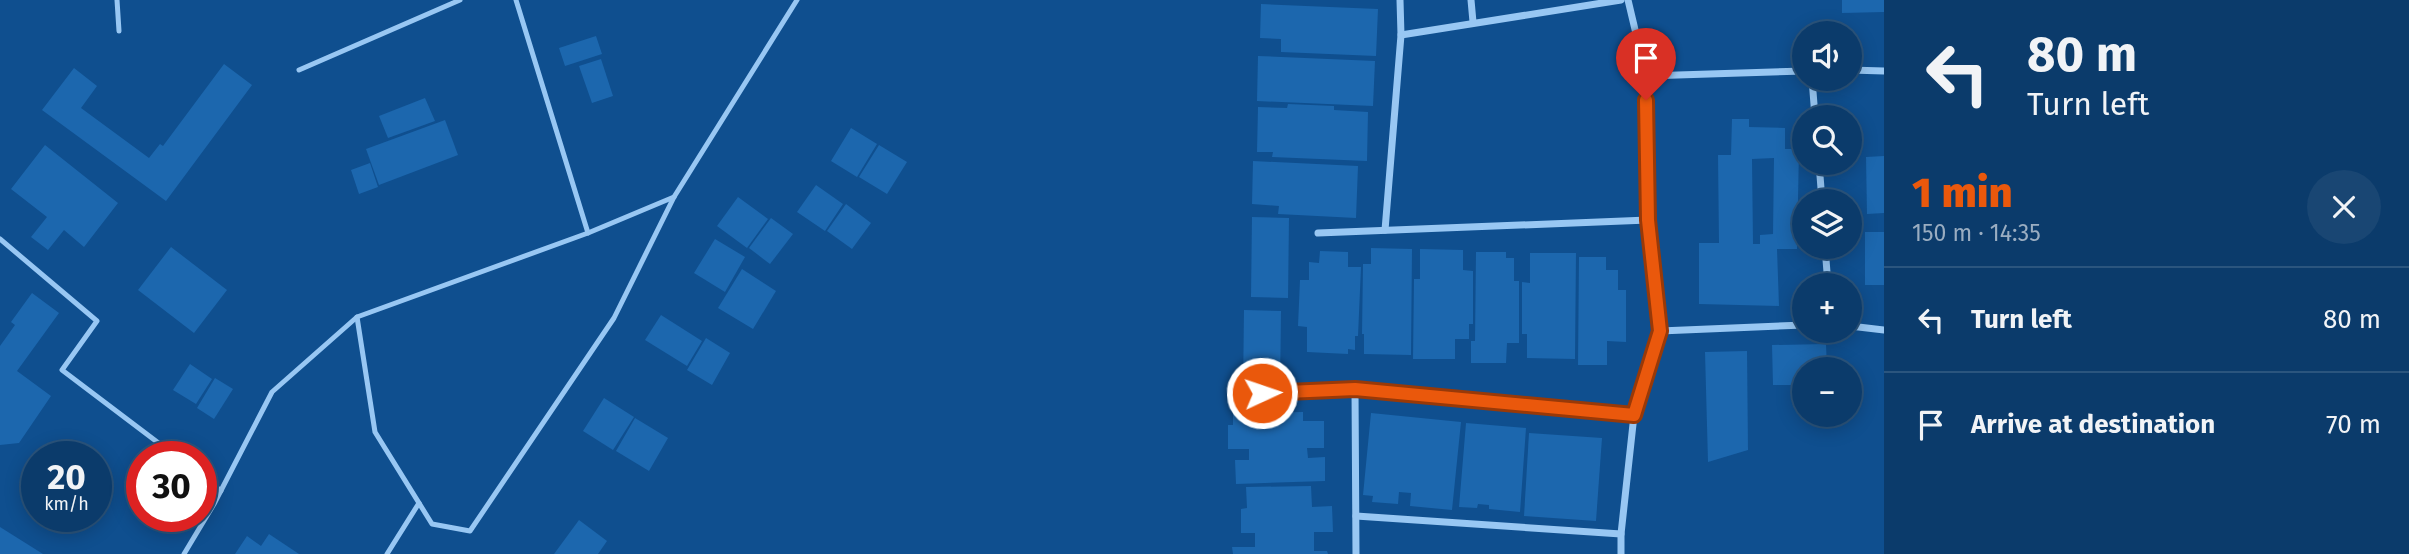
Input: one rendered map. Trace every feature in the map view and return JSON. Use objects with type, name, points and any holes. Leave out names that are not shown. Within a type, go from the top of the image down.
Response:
[{"type":"street","points":[[1385,230],[1401,35],[1400,0]]},
{"type":"street","points":[[1471,0],[1473,22]]},
{"type":"street","points":[[1401,35],[1620,0]]},
{"type":"street","points":[[1621,554],[1634,415],[1660,331],[1648,220],[1646,76],[1628,0]]},
{"type":"street","points":[[1646,76],[1792,71]]},
{"type":"street","points":[[1862,71],[1884,71]]},
{"type":"street","points":[[1318,233],[1648,220]]},
{"type":"street","points":[[1660,331],[1792,326]]},
{"type":"street","points":[[1862,327],[1884,330]]},
{"type":"street","points":[[1262,393],[1355,389],[1634,415]]},
{"type":"street","points":[[1355,389],[1356,554]]},
{"type":"street","points":[[1356,516],[1621,534]]},
{"type":"lane","points":[[117,0],[120,31]]},
{"type":"lane","points":[[299,70],[460,0]]},
{"type":"lane","points":[[516,0],[588,233]]},
{"type":"lane","points":[[357,317],[375,432],[432,524],[470,531],[614,318],[674,197],[797,0]]},
{"type":"lane","points":[[184,554],[221,491],[272,392],[357,317],[588,233],[674,197]]},
{"type":"lane","points":[[0,239],[97,321],[62,370],[156,441]]},
{"type":"lane","points":[[217,488],[221,491]]},
{"type":"lane","points":[[387,554],[419,503]]},
{"type":"building","points":[[1842,0],[1884,0],[1884,12],[1842,13]]},
{"type":"building","points":[[1261,4],[1378,9],[1376,56],[1281,52],[1281,39],[1260,38]]},
{"type":"building","points":[[596,36],[602,54],[565,66],[559,48]]},
{"type":"building","points":[[1258,56],[1375,61],[1373,106],[1257,101]]},
{"type":"building","points":[[601,59],[613,96],[592,103],[579,66]]},
{"type":"building","points":[[224,64],[252,85],[166,201],[42,110],[74,68],[97,86],[81,108],[149,158],[160,144],[163,146]]},
{"type":"building","points":[[425,98],[435,121],[388,138],[379,116]]},
{"type":"building","points":[[1288,104],[1334,106],[1334,110],[1368,112],[1367,161],[1272,157],[1273,152],[1257,152],[1258,107],[1287,108]]},
{"type":"building","points":[[1732,119],[1749,119],[1749,127],[1785,128],[1785,149],[1792,149],[1792,175],[1798,175],[1798,189],[1792,189],[1792,249],[1777,249],[1779,306],[1699,304],[1699,243],[1719,243],[1718,155],[1731,155]],"holes":[[[1774,158],[1773,234],[1760,235],[1760,244],[1753,244],[1752,159]]]},
{"type":"building","points":[[445,120],[458,155],[379,185],[366,149]]},
{"type":"building","points":[[851,128],[877,144],[857,177],[831,161]]},
{"type":"building","points":[[45,145],[118,203],[84,247],[64,230],[48,250],[31,237],[47,217],[11,189]]},
{"type":"building","points":[[879,145],[907,162],[887,194],[859,177]]},
{"type":"building","points":[[1884,156],[1884,213],[1867,214],[1866,157]]},
{"type":"building","points":[[1253,161],[1358,166],[1356,218],[1278,214],[1279,206],[1252,204]]},
{"type":"building","points":[[370,163],[378,187],[359,194],[351,170]]},
{"type":"building","points":[[816,185],[843,204],[825,231],[797,212]]},
{"type":"building","points":[[738,197],[768,219],[747,248],[717,226]]},
{"type":"building","points":[[846,204],[871,223],[852,249],[827,231]]},
{"type":"building","points":[[1252,217],[1289,218],[1288,298],[1251,297]]},
{"type":"building","points":[[771,218],[793,234],[770,264],[749,248]]},
{"type":"building","points":[[1865,232],[1884,232],[1884,285],[1865,285]]},
{"type":"building","points":[[715,239],[745,257],[725,292],[694,273]]},
{"type":"building","points":[[171,247],[227,290],[194,333],[138,290]]},
{"type":"building","points":[[1371,248],[1412,249],[1411,355],[1364,354],[1363,264],[1371,264]]},
{"type":"building","points":[[1420,249],[1463,250],[1463,270],[1473,271],[1473,324],[1469,324],[1469,339],[1455,339],[1455,359],[1413,359],[1414,279],[1420,279]]},
{"type":"building","points":[[1320,251],[1348,252],[1348,267],[1361,267],[1358,336],[1355,336],[1355,350],[1348,349],[1348,354],[1307,352],[1307,327],[1298,326],[1300,280],[1309,280],[1309,262],[1319,263]]},
{"type":"building","points":[[1476,252],[1506,252],[1506,258],[1514,258],[1514,281],[1519,281],[1519,343],[1507,343],[1506,363],[1471,363],[1471,341],[1475,341]]},
{"type":"building","points":[[1530,253],[1576,253],[1575,359],[1527,358],[1527,334],[1522,334],[1522,282],[1530,283]]},
{"type":"building","points":[[1579,257],[1606,257],[1606,270],[1618,270],[1618,290],[1626,290],[1626,342],[1607,341],[1607,365],[1578,365]]},
{"type":"building","points":[[742,269],[776,291],[753,329],[718,308]]},
{"type":"building","points":[[32,293],[59,313],[17,371],[51,396],[19,443],[0,445],[0,346],[15,325],[11,322]]},
{"type":"building","points":[[1244,310],[1281,311],[1280,390],[1243,390]]},
{"type":"building","points":[[661,315],[702,341],[687,366],[645,340]]},
{"type":"building","points":[[706,338],[730,353],[712,385],[687,370]]},
{"type":"building","points":[[1826,344],[1827,357],[1792,357],[1792,385],[1773,385],[1772,345]]},
{"type":"building","points":[[1747,351],[1748,450],[1708,462],[1705,352]]},
{"type":"building","points":[[190,364],[212,379],[196,404],[173,390]]},
{"type":"building","points":[[215,378],[233,389],[214,419],[197,408]]},
{"type":"building","points":[[604,398],[634,417],[613,450],[583,431]]},
{"type":"building","points":[[1303,412],[1303,421],[1324,421],[1324,448],[1307,448],[1308,458],[1325,457],[1325,481],[1236,484],[1235,460],[1249,460],[1249,449],[1228,449],[1228,425],[1233,425],[1233,413]]},
{"type":"building","points":[[1371,413],[1461,422],[1452,510],[1410,506],[1411,493],[1399,492],[1398,504],[1372,502],[1373,496],[1363,495]]},
{"type":"building","points":[[635,418],[668,438],[649,471],[616,451]]},
{"type":"building","points":[[1466,423],[1526,428],[1520,512],[1489,509],[1489,505],[1478,504],[1477,508],[1459,507]]},
{"type":"building","points":[[1529,433],[1602,438],[1596,521],[1524,516]]},
{"type":"building","points":[[1311,486],[1312,507],[1332,506],[1333,532],[1314,532],[1314,551],[1327,551],[1328,554],[1233,554],[1232,547],[1255,547],[1255,533],[1241,533],[1241,509],[1247,508],[1246,487]]},
{"type":"building","points":[[579,520],[607,541],[598,554],[554,554]]},
{"type":"building","points":[[0,527],[43,554],[0,554]]},
{"type":"building","points":[[269,534],[299,554],[235,554],[247,536],[261,546]]},
{"type":"route","points":[[1262,393],[1355,389],[1634,415],[1660,331],[1648,220],[1646,100]]}]
